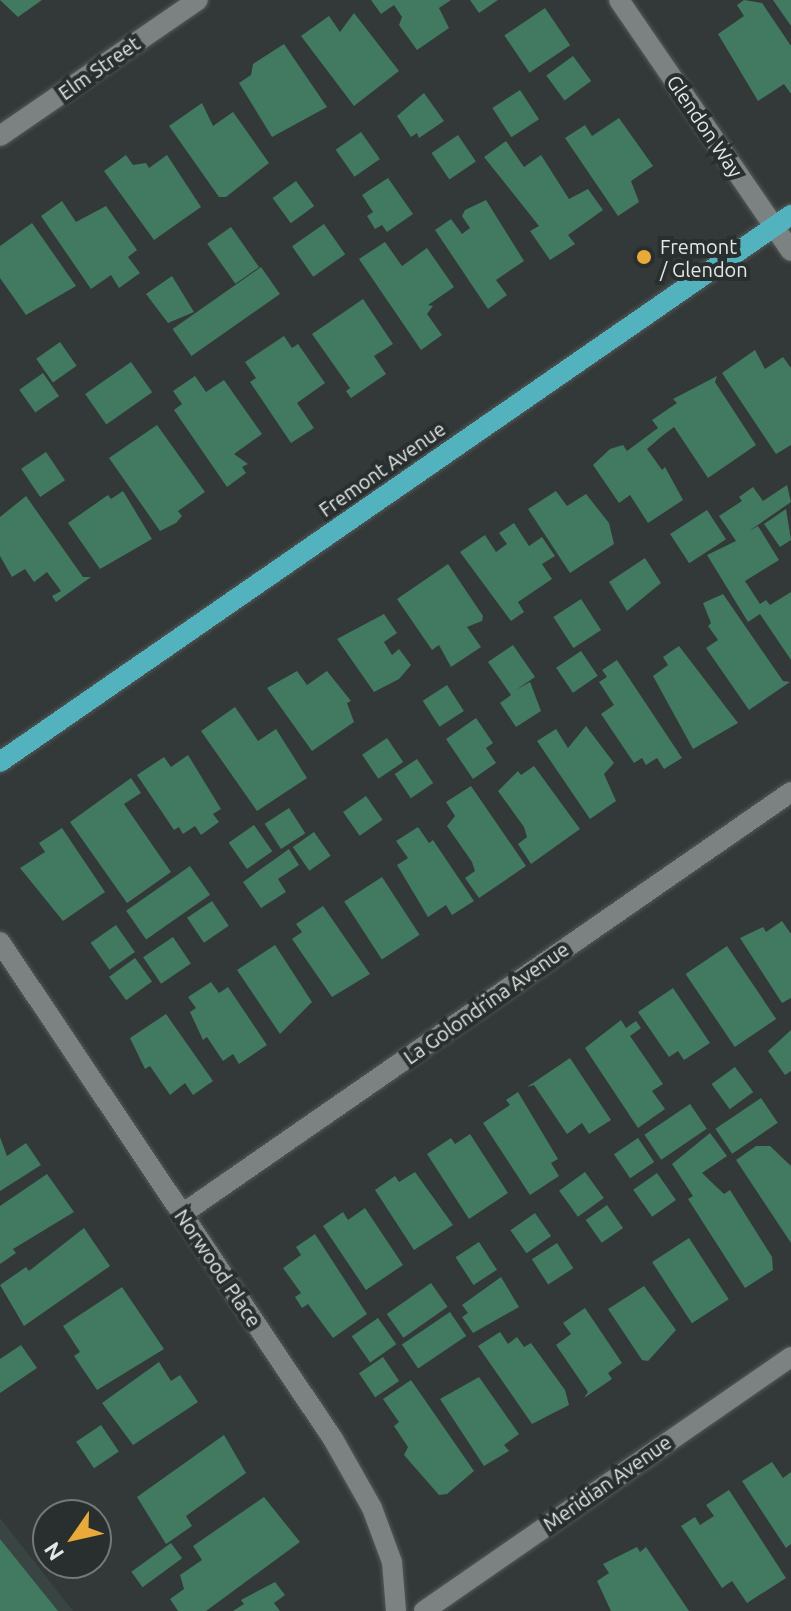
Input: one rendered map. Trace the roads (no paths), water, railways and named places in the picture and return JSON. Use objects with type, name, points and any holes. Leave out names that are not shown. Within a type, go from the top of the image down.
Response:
[{"type":"main road","name":"Fremont Avenue","points":[[0,762],[783,221]]},
{"type":"street","name":"Elm Street","points":[[0,136],[198,0]]},
{"type":"street","name":"Glendon Way","points":[[619,0],[783,221],[791,251]]},
{"type":"street","name":"La Golondrina Avenue","points":[[182,1214],[791,792]]},
{"type":"street","name":"Norwood Place","points":[[0,942],[333,1439],[372,1508],[392,1562],[396,1611]]},
{"type":"street","name":"Meridian Avenue","points":[[424,1611],[791,1357]]},
{"type":"place","name":"Fremont / Glendon","points":[[644,257]]}]
